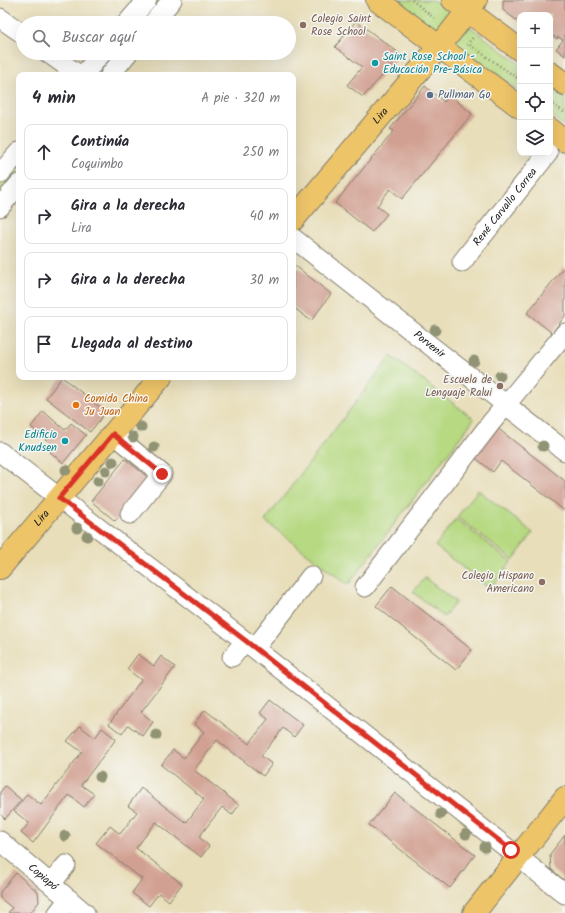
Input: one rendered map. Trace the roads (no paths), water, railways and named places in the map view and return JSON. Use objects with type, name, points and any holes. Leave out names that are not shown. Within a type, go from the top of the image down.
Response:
[{"type":"main road","points":[[377,0],[517,105]]},
{"type":"main road","points":[[470,8],[518,48]]},
{"type":"main road","name":"Lira","points":[[296,217],[447,53],[470,8]]},
{"type":"main road","points":[[553,74],[565,84]]},
{"type":"main road","name":"Lira","points":[[0,568],[158,380]]},
{"type":"main road","points":[[474,913],[565,798]]},
{"type":"street","points":[[133,16],[147,0]]},
{"type":"street","points":[[159,16],[172,0]]},
{"type":"street","points":[[0,18],[16,29]]},
{"type":"street","points":[[58,60],[75,72]]},
{"type":"street","points":[[86,72],[96,60]]},
{"type":"street","points":[[112,72],[122,60]]},
{"type":"street","name":"René Carvallo Correa","points":[[462,262],[555,142]]},
{"type":"street","points":[[0,174],[16,155]]},
{"type":"street","points":[[0,207],[16,188]]},
{"type":"street","name":"Porvenir","points":[[296,240],[565,451]]},
{"type":"street","points":[[365,587],[490,424],[565,333]]},
{"type":"street","points":[[113,434],[162,474],[130,514]]},
{"type":"street","points":[[0,452],[250,645],[565,894]]},
{"type":"street","points":[[232,658],[250,645],[311,576]]},
{"type":"street","name":"Copiapó","points":[[0,841],[52,884],[64,906],[85,913]]},
{"type":"street","points":[[52,884],[66,865]]},
{"type":"place","name":"Colegio Saint Rose School","points":[[303,25]]},
{"type":"place","name":"Saint Rose School - Educación Pre-Básica","points":[[375,63]]},
{"type":"place","name":"Pullman Go","points":[[430,95]]},
{"type":"place","name":"Escuela de Lenguaje Ralui","points":[[500,386]]},
{"type":"place","name":"Comida China Ju Juan","points":[[76,405]]},
{"type":"place","name":"Edificio Knudsen","points":[[65,441]]},
{"type":"place","name":"Colegio Hispano Americano","points":[[542,582]]}]
